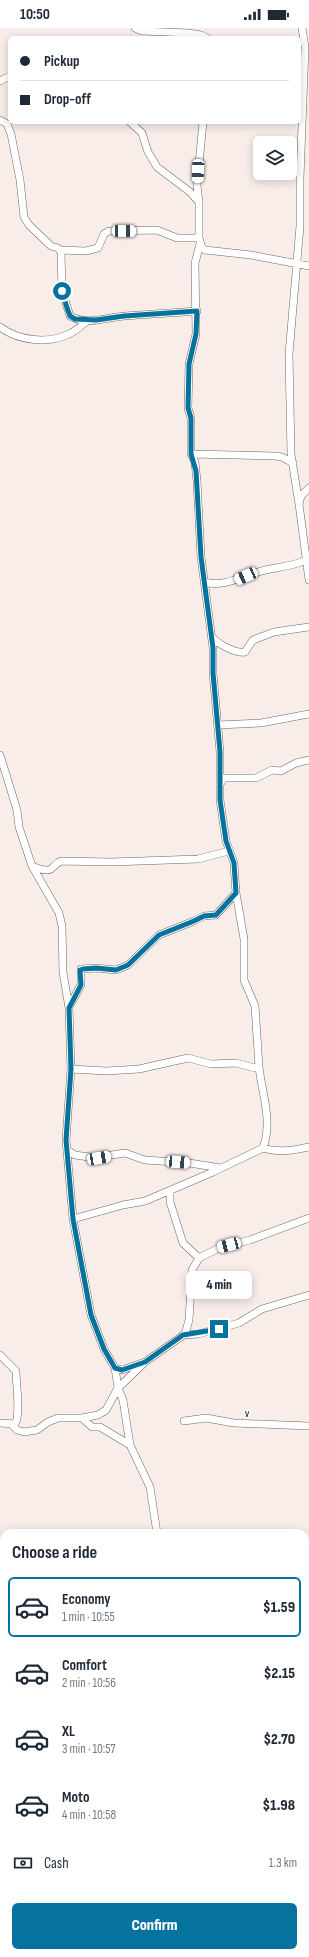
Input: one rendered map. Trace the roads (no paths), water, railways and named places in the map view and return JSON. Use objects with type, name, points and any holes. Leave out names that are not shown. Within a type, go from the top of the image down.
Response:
[{"type":"street","points":[[135,28],[140,31],[189,31],[204,36]]},
{"type":"street","points":[[302,28],[305,47],[306,123],[298,264],[289,354],[291,454],[307,551],[306,560],[309,580]]},
{"type":"street","points":[[0,120],[9,128],[11,134],[24,217],[29,225],[50,246],[60,250],[92,250],[98,248],[104,234],[109,231],[157,230],[177,238],[200,241]]},
{"type":"street","points":[[132,124],[143,134],[148,152],[157,167],[190,192],[199,203]]},
{"type":"street","points":[[73,1219],[123,1205],[145,1202],[263,1148],[266,1139],[267,1107],[260,1082],[258,1067],[255,1006],[244,980],[244,939],[236,893],[234,863],[229,851],[220,800],[218,725],[213,673],[212,638],[201,557],[196,471],[191,454],[191,418],[188,408],[187,390],[189,364],[196,334],[197,311],[195,263],[200,241],[199,203],[197,194],[203,124]]},
{"type":"street","points":[[200,241],[205,250],[251,255],[309,266]]},
{"type":"street","points":[[60,250],[62,291],[70,316],[75,319],[86,321],[124,316],[197,311]]},
{"type":"street","points":[[0,327],[17,336],[28,339],[44,339],[68,334],[86,321]]},
{"type":"street","points":[[191,454],[275,456],[282,457],[293,463]]},
{"type":"street","points":[[299,504],[301,496],[309,488]]},
{"type":"street","points":[[204,582],[223,584],[255,572],[294,566],[306,560]]},
{"type":"street","points":[[212,638],[235,651],[245,652],[253,640],[274,632],[309,627]]},
{"type":"street","points":[[218,725],[261,723],[309,714]]},
{"type":"street","points":[[0,755],[17,810],[19,827],[32,866],[59,913],[62,926],[63,972],[69,1008],[71,1069],[67,1150],[73,1219],[91,1315],[104,1349],[115,1368],[118,1388],[123,1400],[130,1445],[150,1487],[156,1529]]},
{"type":"street","points":[[220,784],[224,778],[256,778],[272,770],[281,771],[296,763],[309,760]]},
{"type":"street","points":[[32,866],[46,871],[52,869],[55,864],[61,861],[118,862],[198,859],[229,851]]},
{"type":"street","points":[[69,1008],[81,985],[82,969],[120,969],[128,965],[159,935],[204,916],[216,915],[225,907],[236,893]]},
{"type":"street","points":[[225,907],[232,908],[240,912]]},
{"type":"street","points":[[71,1069],[107,1071],[139,1069],[188,1058],[212,1064],[236,1063],[255,1068],[258,1067]]},
{"type":"street","points":[[263,1148],[273,1152],[284,1152],[309,1147]]},
{"type":"street","points":[[67,1150],[75,1155],[89,1157],[99,1158],[125,1153],[145,1160],[189,1163],[221,1168]]},
{"type":"street","points":[[170,1191],[170,1202],[183,1243],[199,1258]]},
{"type":"street","points":[[183,1335],[189,1320],[192,1270],[199,1258],[219,1248],[273,1232],[309,1218]]},
{"type":"street","points":[[11,1424],[17,1430],[24,1432],[37,1430],[48,1422],[58,1418],[82,1418],[98,1415],[106,1410],[118,1388],[145,1362],[183,1335],[198,1334],[239,1323],[262,1308],[309,1295]]},
{"type":"street","points":[[0,1355],[16,1371],[18,1419],[15,1424],[0,1422]]},
{"type":"street","points":[[115,1368],[122,1370],[145,1362]]},
{"type":"street","points":[[82,1418],[92,1427],[100,1427],[130,1445]]},
{"type":"street","name":"v","points":[[184,1421],[206,1418],[234,1424],[309,1426]]}]
